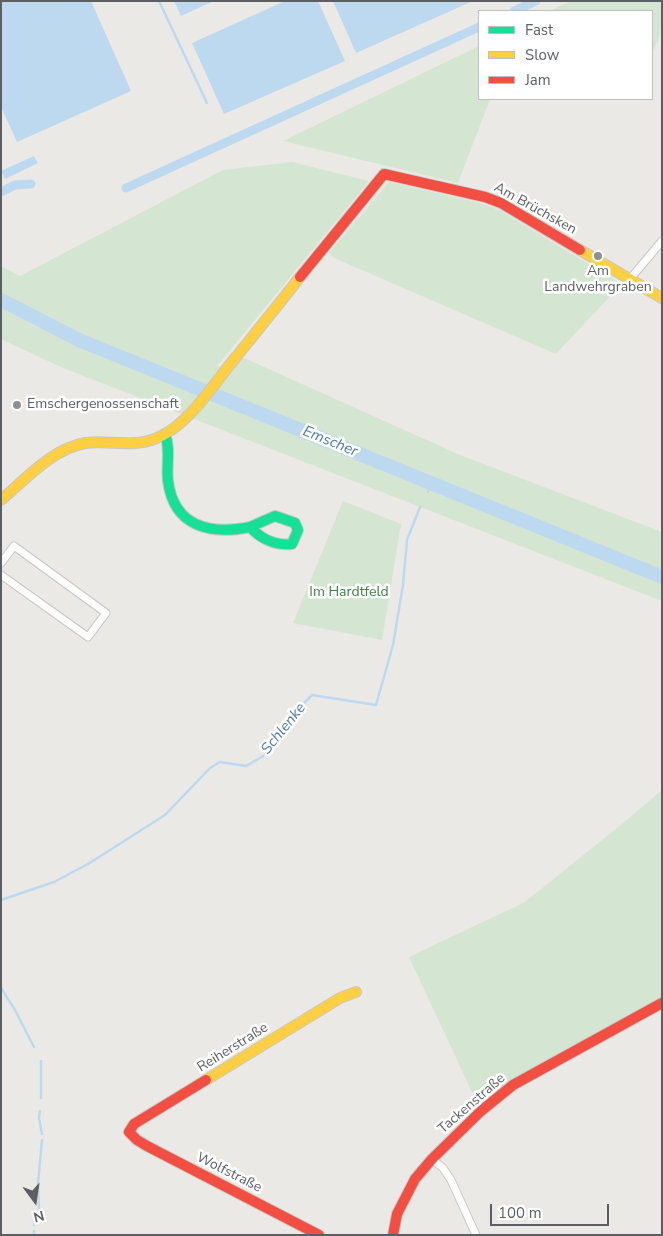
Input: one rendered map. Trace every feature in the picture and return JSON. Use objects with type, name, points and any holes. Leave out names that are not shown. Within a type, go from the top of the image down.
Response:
[{"type":"street","name":"Am Brüchsken","points":[[165,434],[176,427],[197,404],[384,174],[461,191],[501,203],[662,298]]},
{"type":"street","points":[[630,279],[662,241]]},
{"type":"street","points":[[1,500],[62,451],[74,446],[90,442],[137,443],[150,441],[165,434],[168,441],[170,494],[181,515],[193,524],[213,530],[230,531],[250,527]]},
{"type":"street","points":[[1,575],[88,638],[106,613],[14,546],[2,560]]},
{"type":"street","name":"Reiherstraße","points":[[129,1132],[130,1127],[134,1124],[340,998],[356,992]]},
{"type":"street","name":"Tackenstraße","points":[[393,1235],[397,1214],[415,1179],[432,1159],[481,1111],[513,1085],[662,1003]]},
{"type":"street","name":"Wolfstraße","points":[[129,1132],[144,1144],[196,1173],[319,1235]]},
{"type":"street","points":[[432,1159],[443,1168],[451,1180],[476,1235]]},
{"type":"green space","points":[[571,1],[662,1],[661,28],[653,50],[653,10],[552,10]]},
{"type":"green space","points":[[478,46],[478,100],[490,100],[458,183],[283,141]]},
{"type":"green space","points":[[292,162],[369,181],[217,366],[230,372],[242,357],[460,455],[662,532],[662,601],[63,368],[1,339],[1,266],[20,276],[223,170]]},
{"type":"green space","points":[[389,182],[477,202],[499,210],[618,282],[615,291],[556,354],[334,258],[329,253]]},
{"type":"green space","name":"Im Hardtfeld","points":[[343,501],[401,524],[382,640],[293,623]]},
{"type":"green space","points":[[662,790],[662,1000],[479,1107],[409,957],[525,902]]},
{"type":"water","points":[[1,1],[91,1],[131,91],[17,142],[1,107]]},
{"type":"water","points":[[174,1],[214,1],[181,16]]},
{"type":"water","points":[[285,1],[318,1],[345,61],[224,114],[192,43]]},
{"type":"water","points":[[333,1],[473,1],[356,53]]},
{"type":"water","points":[[34,156],[38,163],[5,179],[1,171]]},
{"type":"waterway","points":[[159,1],[207,103]]},
{"type":"waterway","points":[[516,10],[536,1]]},
{"type":"waterway","points":[[126,188],[478,27]]},
{"type":"waterway","points":[[1,192],[15,185],[31,184]]},
{"type":"waterway","name":"Emscher","points":[[1,300],[79,340],[662,577]]},
{"type":"waterway","name":"Schlenke","points":[[428,492],[431,484]]},
{"type":"waterway","name":"Schlenke","points":[[1,900],[54,882],[88,864],[165,815],[210,768],[220,762],[246,766],[265,755],[275,743],[288,719],[312,695],[376,705],[393,645],[403,585],[407,540],[420,507]]},
{"type":"waterway","points":[[1,988],[34,1047]]},
{"type":"waterway","points":[[41,1061],[41,1098]]},
{"type":"waterway","points":[[40,1111],[39,1118],[42,1134]]},
{"type":"waterway","points":[[34,1225],[39,1209],[38,1183],[42,1140]]},
{"type":"traffic: fast","points":[[165,434],[168,446],[168,481],[172,497],[178,509],[186,518],[196,524],[221,530],[250,527],[264,538],[280,544],[292,544],[298,530],[295,523],[275,516],[250,527]]},
{"type":"traffic: slow","points":[[580,250],[662,298]]},
{"type":"traffic: slow","points":[[1,500],[40,466],[61,451],[85,443],[139,443],[148,441],[169,432],[180,424],[200,402],[300,277]]},
{"type":"traffic: slow","points":[[206,1080],[340,998],[356,992]]},
{"type":"traffic: jam","points":[[300,277],[384,174],[485,197],[501,203],[580,250]]},
{"type":"traffic: jam","points":[[393,1235],[397,1214],[415,1179],[432,1159],[481,1111],[513,1085],[662,1003]]},
{"type":"traffic: jam","points":[[206,1080],[134,1124],[129,1132],[147,1146],[319,1235]]},
{"type":"place","name":"Am Landwehrgraben","points":[[598,256]]},
{"type":"place","name":"Emschergenossenschaft","points":[[17,405]]}]
